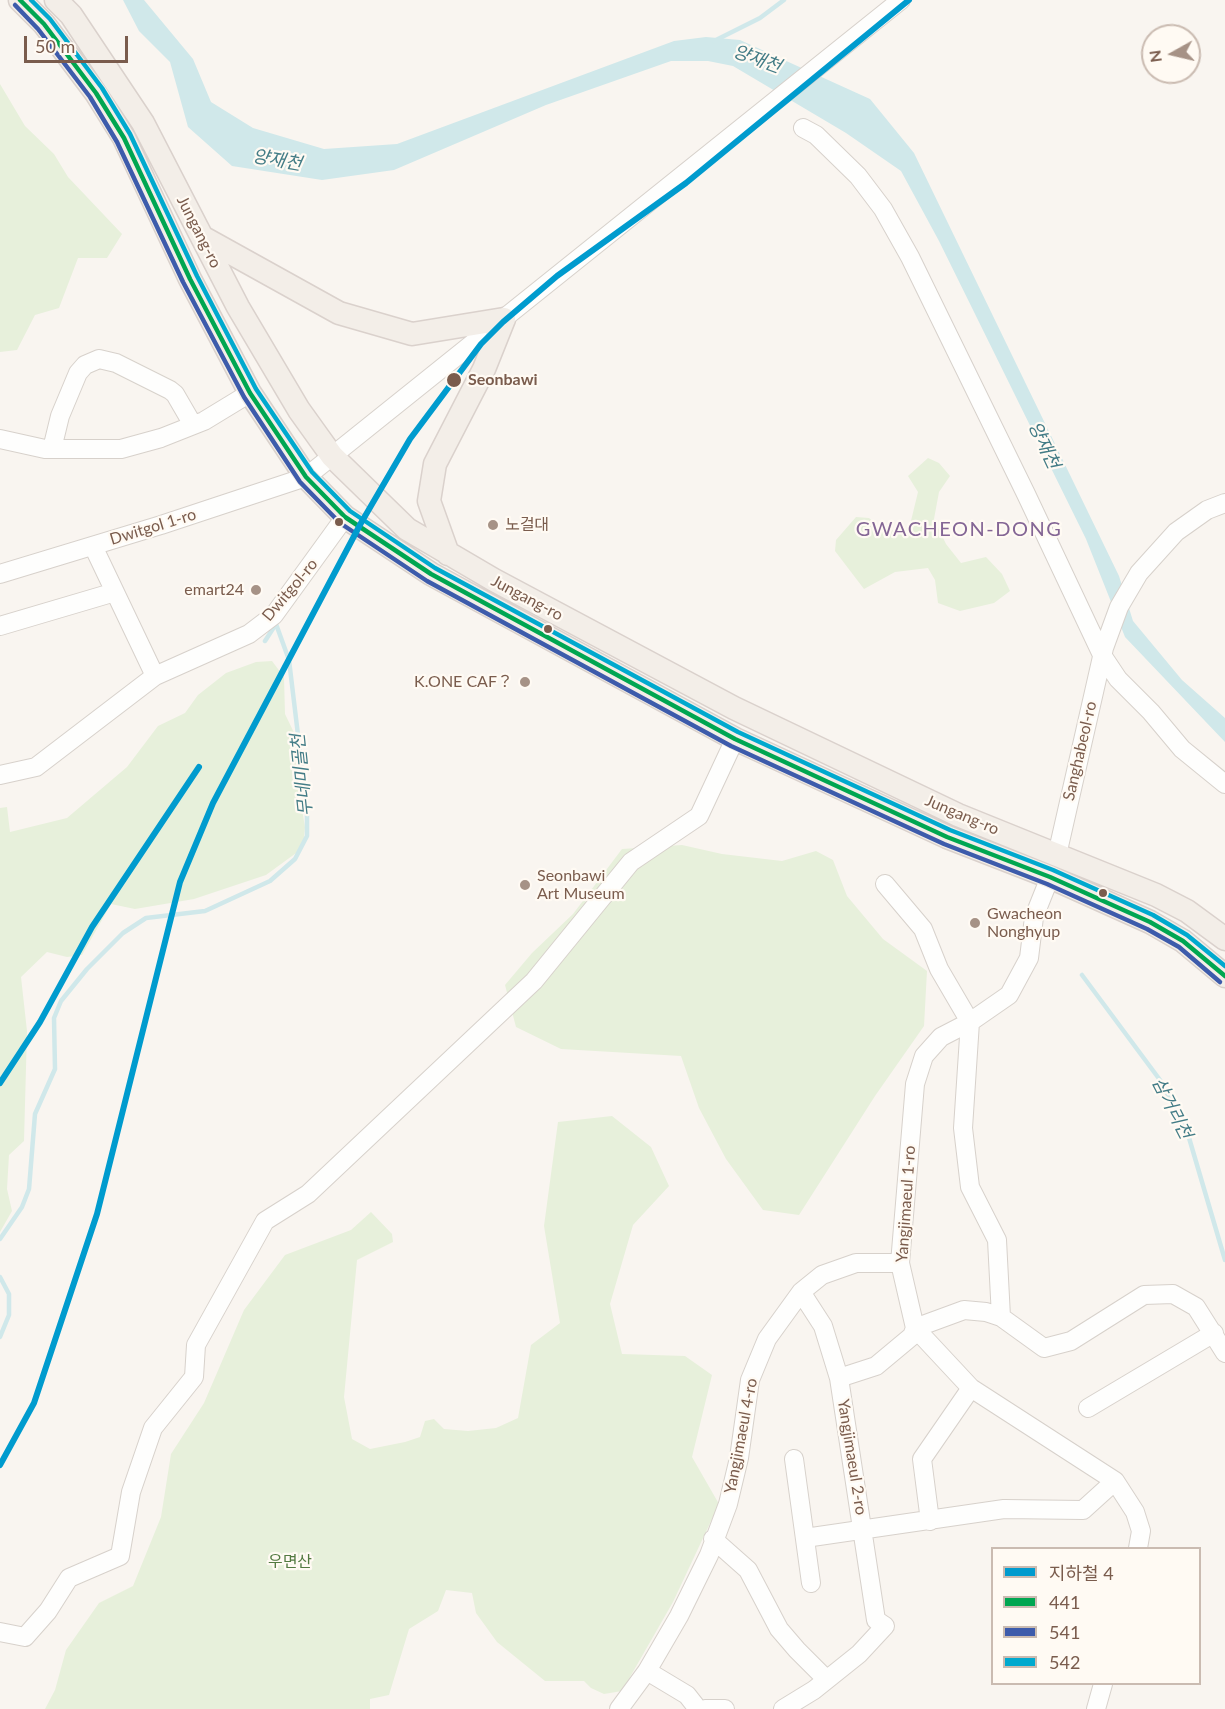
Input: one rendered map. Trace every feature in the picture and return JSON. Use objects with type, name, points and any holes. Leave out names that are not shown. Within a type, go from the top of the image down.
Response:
[{"type":"main road","name":"Jungang-ro","points":[[20,0],[50,32],[96,93],[124,138],[189,279],[250,393],[306,477],[345,517],[431,574],[735,739],[947,837],[1050,877],[1150,922],[1183,941],[1225,976]]},
{"type":"main road","name":"Jungang-ro","points":[[56,0],[71,15],[143,123],[238,307],[293,400],[332,456],[408,529],[494,580],[734,708],[958,815],[1156,895],[1187,911],[1225,939]]},
{"type":"main road","points":[[202,237],[339,313],[412,334],[504,319]]},
{"type":"main road","points":[[448,554],[429,501],[435,464],[484,369],[504,319]]},
{"type":"street","points":[[306,477],[901,0]]},
{"type":"street","points":[[803,128],[816,135],[858,176],[883,210],[910,257],[1118,679],[1151,712],[1182,749],[1225,784]]},
{"type":"street","points":[[51,449],[60,416],[78,374],[85,365],[99,359],[116,363],[170,390],[175,394],[193,425]]},
{"type":"street","points":[[0,439],[51,449],[121,448],[161,438],[193,425],[250,393]]},
{"type":"street","name":"Dwitgol 1-ro","points":[[0,574],[306,477]]},
{"type":"street","name":"Sanghabeol-ro","points":[[1057,855],[1103,651],[1119,607],[1139,573],[1176,532],[1207,510],[1225,503]]},
{"type":"street","name":"Dwitgol-ro","points":[[0,775],[36,767],[155,676],[249,634],[274,615],[345,517]]},
{"type":"street","points":[[93,546],[155,676]]},
{"type":"street","points":[[0,626],[115,592]]},
{"type":"street","points":[[0,1632],[25,1637],[48,1611],[69,1578],[120,1556],[131,1492],[153,1428],[194,1377],[196,1345],[265,1221],[308,1194],[534,981],[630,862],[699,816],[735,739]]},
{"type":"street","name":"Yangjimaeul 1-ro","points":[[915,1328],[900,1263],[915,1083],[924,1056],[941,1037],[970,1022],[1009,995],[1029,958],[1034,917],[1050,877]]},
{"type":"street","points":[[885,884],[923,929],[939,969],[970,1022],[963,1128],[970,1187],[997,1240],[1000,1317]]},
{"type":"street","name":"Yangjimaeul 4-ro","points":[[619,1709],[647,1671],[679,1616],[709,1555],[713,1539],[728,1504],[739,1458],[750,1380],[767,1339],[801,1292],[822,1275],[856,1263],[900,1263]]},
{"type":"street","name":"Yangjimaeul 2-ro","points":[[801,1292],[823,1326],[839,1378],[876,1620],[885,1626],[859,1654],[826,1678]]},
{"type":"street","points":[[839,1378],[876,1366],[912,1336],[915,1328],[964,1310],[986,1312],[1000,1317],[1044,1348],[1071,1341],[1144,1295],[1173,1294],[1196,1307],[1225,1353]]},
{"type":"street","points":[[915,1328],[971,1388],[1115,1480],[1135,1512],[1141,1530],[1138,1547]]},
{"type":"street","points":[[1088,1408],[1214,1333]]},
{"type":"street","points":[[930,1521],[922,1459],[971,1388]]},
{"type":"street","points":[[794,1459],[811,1583]]},
{"type":"street","points":[[804,1538],[1004,1509],[1083,1510],[1115,1480]]},
{"type":"street","points":[[713,1539],[748,1570],[779,1629],[796,1650],[826,1678],[783,1709]]},
{"type":"street","points":[[647,1671],[687,1695],[698,1709]]},
{"type":"street","points":[[1096,1709],[1102,1685]]},
{"type":"street","points":[[705,1709],[725,1709]]},
{"type":"green space","points":[[0,84],[25,126],[54,154],[68,177],[122,234],[107,258],[78,258],[59,308],[35,315],[17,350],[0,352]]},
{"type":"green space","points":[[928,458],[939,463],[950,476],[939,492],[934,519],[946,544],[961,563],[986,557],[1002,574],[1010,591],[994,603],[960,611],[938,603],[935,580],[928,568],[895,572],[864,589],[835,551],[836,540],[856,517],[869,518],[884,531],[909,529],[918,492],[908,476]]},
{"type":"green space","points":[[272,661],[284,677],[285,714],[300,745],[301,804],[305,827],[303,848],[266,875],[194,899],[135,909],[111,904],[82,955],[67,957],[47,952],[21,977],[27,1031],[24,1141],[9,1155],[7,1189],[12,1211],[0,1232],[0,808],[7,807],[10,832],[67,818],[127,767],[158,726],[185,713],[198,695],[226,673],[256,662]]},
{"type":"green space","points":[[682,845],[722,854],[782,861],[816,851],[833,860],[847,896],[883,939],[927,971],[924,1026],[875,1096],[799,1215],[763,1210],[726,1159],[699,1108],[681,1056],[561,1049],[516,1027],[505,985],[532,953],[573,914],[622,849]]},
{"type":"green space","name":"우면산","points":[[612,1116],[651,1147],[669,1186],[633,1225],[610,1304],[622,1354],[685,1356],[712,1375],[692,1457],[719,1504],[673,1602],[622,1691],[604,1694],[591,1688],[584,1681],[545,1681],[497,1642],[476,1613],[472,1593],[446,1590],[438,1611],[409,1629],[389,1695],[370,1699],[370,1709],[45,1709],[55,1690],[66,1650],[99,1603],[133,1586],[161,1517],[171,1454],[204,1403],[244,1310],[285,1255],[351,1230],[371,1212],[392,1234],[393,1242],[357,1260],[344,1397],[352,1439],[370,1449],[420,1437],[425,1421],[434,1419],[444,1429],[468,1431],[496,1428],[518,1418],[531,1345],[560,1323],[544,1226],[558,1122]]},
{"type":"water","name":"양재천","points":[[123,0],[144,0],[193,59],[211,102],[253,128],[324,149],[397,144],[674,41],[706,37],[740,40],[870,99],[914,153],[1119,576],[1133,621],[1182,680],[1225,718],[1225,742],[1125,637],[1086,539],[939,241],[901,171],[846,133],[733,66],[708,61],[671,61],[546,105],[394,170],[322,180],[232,166],[188,127],[170,62],[139,31]]},
{"type":"waterway","points":[[714,41],[760,18],[784,0]]},
{"type":"waterway","points":[[265,641],[276,624]]},
{"type":"waterway","name":"무네미골천","points":[[0,1239],[22,1207],[29,1189],[35,1114],[55,1069],[54,1018],[61,1001],[87,969],[123,933],[146,918],[205,911],[270,881],[295,859],[307,836],[307,810],[289,660],[276,624]]},
{"type":"waterway","name":"삼거리천","points":[[1082,975],[1160,1080],[1187,1131],[1225,1260]]},
{"type":"waterway","name":"무네미골천","points":[[0,1277],[9,1294],[9,1315],[0,1337]]},
{"type":"metro line","name":"4","points":[[0,1465],[34,1403],[97,1214],[180,882],[213,803],[361,523],[410,439],[481,344],[503,322],[557,276],[686,183],[909,0]]},
{"type":"metro line","name":"4","points":[[0,1083],[40,1022],[92,927],[199,767]]},
{"type":"transit line","name":"441","points":[[20,0],[44,24],[96,93],[124,138],[190,279],[250,393],[306,477],[345,517],[431,574],[735,739],[947,837],[1050,877],[1150,922],[1183,941],[1225,976]]},
{"type":"transit line","name":"542","points":[[31,0],[50,19],[102,88],[130,134],[197,276],[256,389],[312,472],[350,511],[435,568],[738,732],[950,830],[1053,870],[1153,915],[1187,935],[1225,966]]},
{"type":"transit line","name":"541","points":[[15,5],[38,29],[90,97],[117,142],[183,282],[244,397],[300,482],[340,523],[427,581],[731,746],[944,844],[1047,884],[1147,929],[1179,947],[1220,982]]},
{"type":"place","name":"Seonbawi","points":[[454,380]]},
{"type":"place","name":"노걸대","points":[[493,525]]},
{"type":"place","name":"emart24","points":[[256,590]]},
{"type":"place","name":"K.ONE CAF？","points":[[525,682]]},
{"type":"place","name":"Seonbawi Art Museum","points":[[525,885]]},
{"type":"place","name":"Gwacheon Nonghyup","points":[[975,923]]},
{"type":"district","name":"GWACHEON-DONG","points":[[959,530]]}]
